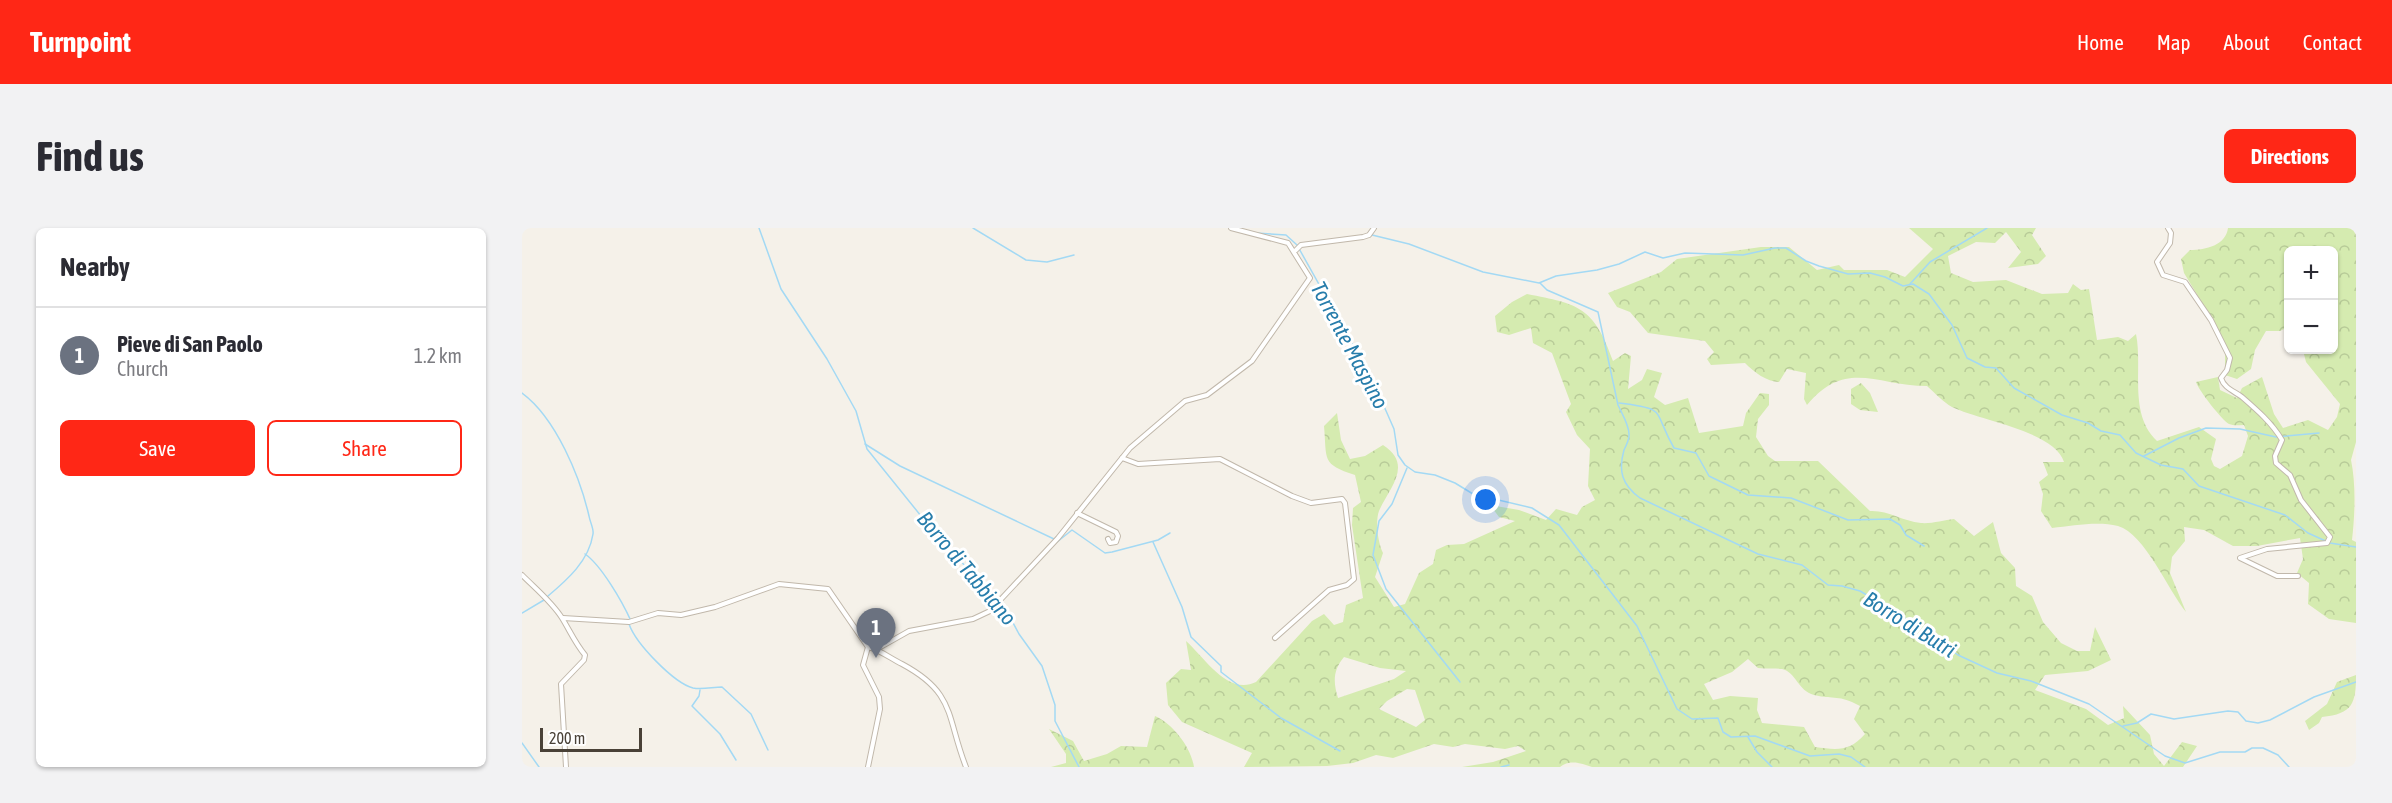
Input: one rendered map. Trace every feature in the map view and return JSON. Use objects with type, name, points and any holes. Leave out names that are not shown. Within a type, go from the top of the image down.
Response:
[{"type":"street","points":[[877,649],[909,631],[974,619],[990,611],[1058,538],[1122,458],[1152,428],[1185,401],[1207,395],[1252,361],[1310,278],[1296,250],[1288,243],[1231,228]]},
{"type":"street","points":[[1296,250],[1301,245],[1363,237],[1369,235],[1374,228]]},
{"type":"street","points":[[2168,228],[2172,232],[2170,243],[2157,262],[2163,275],[2185,282],[2211,320],[2230,358],[2221,378],[2223,385],[2241,397],[2275,427],[2282,441],[2275,456],[2276,463],[2290,475],[2301,500],[2330,537],[2327,543],[2267,549],[2241,558],[2277,576],[2298,576]]},
{"type":"street","points":[[1122,458],[1138,464],[1220,459],[1311,503],[1342,499],[1345,503],[1354,579],[1347,585],[1329,590],[1275,638]]},
{"type":"street","points":[[1077,513],[1116,532],[1118,536],[1116,542],[1110,543],[1108,539]]},
{"type":"street","points":[[522,575],[562,618],[571,639],[585,655],[584,660],[563,680],[560,688],[566,767]]},
{"type":"street","points":[[562,618],[629,622],[658,613],[681,615],[715,607],[779,585],[828,589],[868,647],[877,649],[921,674],[944,699],[966,767]]},
{"type":"street","points":[[868,647],[863,665],[879,697],[880,709],[868,767]]},
{"type":"green space","points":[[1909,228],[2036,228],[2032,235],[2046,256],[2038,264],[2008,268],[2021,252],[2006,232],[1995,243],[1976,242],[1948,256],[1951,273],[1973,282],[2006,280],[2042,294],[2068,293],[2073,284],[2081,290],[2089,289],[2097,340],[2118,337],[2128,341],[2136,334],[2139,404],[2148,430],[2157,441],[2199,427],[2216,439],[2211,459],[2214,466],[2220,469],[2242,456],[2248,436],[2244,425],[2229,424],[2221,417],[2196,382],[2218,377],[2220,390],[2237,398],[2242,388],[2262,377],[2274,414],[2283,428],[2308,420],[2328,430],[2337,417],[2340,404],[2306,362],[2304,354],[2338,354],[2338,246],[2284,246],[2284,329],[2266,331],[2255,350],[2251,369],[2237,379],[2225,375],[2225,349],[2213,321],[2184,273],[2181,259],[2190,250],[2209,248],[2219,242],[2228,228],[2356,228],[2356,442],[2351,460],[2354,479],[2352,540],[2356,542],[2356,623],[2329,619],[2308,604],[2309,583],[2297,573],[2303,559],[2300,538],[2257,546],[2233,546],[2204,530],[2184,527],[2185,541],[2172,557],[2170,573],[2186,612],[2147,551],[2128,531],[2118,526],[2102,524],[2052,528],[2041,511],[2043,494],[2039,482],[2048,475],[2043,462],[2064,462],[2058,451],[2046,442],[2031,434],[1952,407],[1927,386],[1849,378],[1835,382],[1821,391],[1807,405],[1804,399],[1806,373],[1787,369],[1779,382],[1761,376],[1745,363],[1711,365],[1707,359],[1714,352],[1705,341],[1648,333],[1630,312],[1617,307],[1608,293],[1661,272],[1677,259],[1761,247],[1789,247],[1817,270],[1839,265],[1844,270],[1887,270],[1905,277],[1933,249]]},
{"type":"green space","points":[[1527,294],[1560,301],[1582,311],[1599,329],[1613,361],[1625,353],[1631,356],[1628,389],[1642,380],[1647,369],[1662,373],[1654,397],[1665,405],[1688,398],[1699,433],[1743,426],[1746,413],[1760,393],[1769,394],[1769,405],[1758,419],[1756,437],[1768,456],[1775,461],[1818,461],[1870,511],[1883,512],[1921,523],[1954,519],[1974,536],[1993,522],[2001,553],[2015,568],[2016,586],[2032,596],[2043,622],[2061,643],[2077,651],[2090,651],[2095,627],[2111,660],[2088,671],[2045,675],[2035,690],[2086,709],[2108,725],[2124,718],[2123,706],[2150,735],[2154,754],[2164,766],[2182,742],[2197,746],[2183,767],[1592,767],[1571,762],[1560,767],[1462,767],[1493,762],[1526,751],[1518,746],[1505,749],[1465,744],[1453,747],[1434,744],[1393,758],[1376,755],[1353,763],[1327,766],[1244,767],[1252,753],[1182,722],[1168,705],[1166,683],[1181,669],[1191,670],[1186,641],[1227,680],[1246,685],[1256,682],[1312,621],[1324,614],[1334,625],[1343,622],[1346,605],[1363,598],[1352,525],[1353,508],[1361,502],[1355,475],[1331,464],[1326,454],[1324,426],[1337,413],[1341,440],[1350,459],[1365,456],[1383,445],[1397,461],[1396,477],[1379,511],[1377,521],[1383,553],[1375,577],[1394,607],[1405,604],[1419,573],[1433,564],[1436,550],[1447,545],[1464,544],[1515,521],[1499,517],[1490,505],[1519,510],[1546,520],[1556,509],[1577,515],[1582,507],[1595,500],[1588,486],[1590,449],[1577,435],[1566,412],[1571,404],[1552,353],[1533,343],[1531,328],[1509,335],[1497,332],[1495,316],[1512,302]],"holes":[[[1344,657],[1380,668],[1406,671],[1394,679],[1338,698],[1335,676]],[[1748,659],[1758,668],[1787,671],[1809,693],[1853,702],[1860,706],[1854,719],[1865,734],[1848,747],[1830,749],[1815,747],[1804,727],[1762,723],[1757,710],[1758,698],[1730,696],[1713,700],[1704,684],[1732,672]],[[1407,689],[1415,690],[1425,720],[1416,727],[1379,709],[1387,701]]]},
{"type":"green space","points":[[1861,383],[1870,393],[1878,412],[1860,410],[1851,404],[1851,389]]},
{"type":"green space","points":[[2356,675],[2355,693],[2351,705],[2340,713],[2322,717],[2319,723],[2309,730],[2305,721],[2327,704],[2337,682]]},
{"type":"green space","points":[[1155,716],[1180,737],[1189,752],[1194,767],[1051,767],[1066,763],[1066,754],[1049,729],[1073,741],[1084,761],[1107,754],[1121,746],[1147,747]]},
{"type":"waterway","name":"Borro di Tabbiano","points":[[759,228],[781,289],[827,359],[856,411],[867,449],[942,542],[1004,606],[1019,634],[1042,666],[1055,705],[1055,721],[1079,767]]},
{"type":"waterway","points":[[973,228],[1026,260],[1047,262],[1074,255]]},
{"type":"waterway","points":[[1910,284],[1930,262],[1987,228]]},
{"type":"waterway","name":"Torrente Maspino","points":[[1255,233],[1286,235],[1297,245],[1372,379],[1394,429],[1398,455],[1405,465],[1415,472],[1435,475],[1455,483],[1473,494],[1532,508],[1559,525],[1637,626],[1677,709],[1692,719],[1718,718],[1723,732],[1731,737],[1755,736],[1810,756],[1839,754],[1851,757],[1865,767]]},
{"type":"waterway","points":[[1372,235],[1409,244],[1483,272],[1539,283],[1556,276],[1619,264],[1645,252],[1663,258],[1685,253],[1743,255],[1786,248],[1806,261],[1819,266],[1848,274],[1870,273],[1903,286],[1913,284],[1929,294],[1952,325],[1967,358],[1985,367],[1996,368],[2014,388],[2062,415],[2088,423],[2101,431],[2120,435],[2136,453],[2161,465],[2183,469],[2199,486],[2285,515],[2308,533],[2330,543],[2356,547]]},
{"type":"waterway","name":"Borro di Butri","points":[[1540,283],[1547,290],[1598,312],[1618,405],[1629,432],[1621,465],[1623,477],[1629,488],[1640,498],[1758,554],[1802,565],[1828,585],[1860,591],[1902,616],[1958,655],[1997,673],[2031,681],[2089,704],[2165,756],[2185,763],[2220,752],[2245,752],[2252,748],[2263,748],[2278,755],[2289,767]]},
{"type":"waterway","points":[[522,393],[546,417],[565,449],[580,484],[593,530],[591,544],[582,561],[570,576],[548,596]]},
{"type":"waterway","points":[[1619,403],[1653,410],[1674,448],[1696,453],[1709,476],[1748,495],[1791,498],[1848,520],[1890,519],[1900,525],[1906,535],[1924,546]]},
{"type":"waterway","points":[[2144,456],[2179,438],[2206,428],[2240,429],[2276,437],[2319,433]]},
{"type":"waterway","points":[[865,444],[900,466],[1054,539]]},
{"type":"waterway","points":[[1407,468],[1392,504],[1379,521],[1373,555],[1386,589],[1460,682]]},
{"type":"waterway","points":[[1057,542],[1072,530],[1105,553],[1158,540],[1170,533]]},
{"type":"waterway","points":[[1153,542],[1182,607],[1191,637],[1221,666],[1221,672],[1281,718],[1340,751]]},
{"type":"waterway","points":[[585,554],[604,575],[631,621]]},
{"type":"waterway","points":[[522,613],[544,600]]},
{"type":"waterway","points":[[629,624],[647,652],[676,679],[693,688],[722,687],[751,714],[768,750]]},
{"type":"waterway","points":[[2123,726],[2137,723],[2151,714],[2174,719],[2228,711],[2238,712],[2246,721],[2258,723],[2270,720],[2314,697],[2356,682]]},
{"type":"waterway","points":[[700,690],[692,706],[720,734],[736,760]]},
{"type":"waterway","name":"Torrente Maspino","points":[[1748,737],[1757,752],[1772,767]]},
{"type":"waterway","points":[[522,743],[539,767]]},
{"type":"waterway","points":[[1501,767],[1509,765]]},
{"type":"place","name":"Pieve di San Paolo","points":[[876,658]]}]
